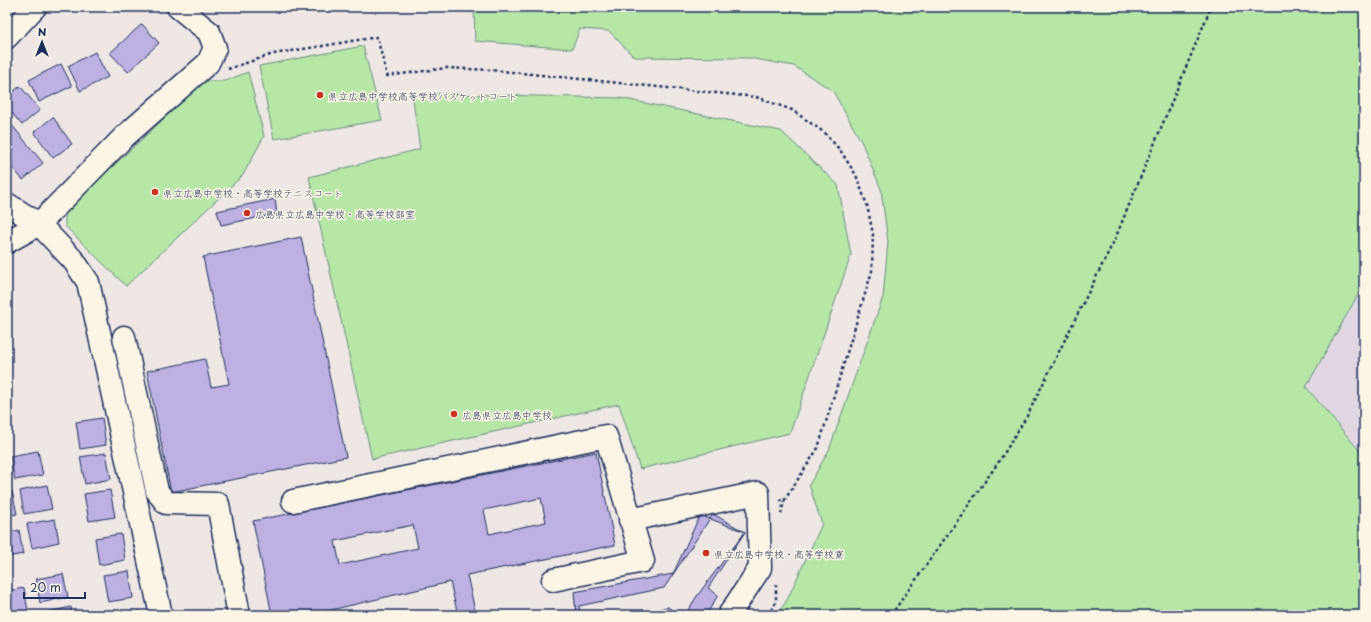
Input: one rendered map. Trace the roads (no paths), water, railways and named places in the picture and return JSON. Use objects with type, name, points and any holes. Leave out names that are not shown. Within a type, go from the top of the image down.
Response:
[{"type":"street","points":[[7,37],[35,7]]},
{"type":"street","points":[[7,242],[39,224],[124,137],[208,63],[215,48],[209,32],[178,7]]},
{"type":"street","points":[[7,204],[39,224],[74,261],[88,282],[161,615]]},
{"type":"street","points":[[124,337],[157,490],[166,504],[218,504],[239,615]]},
{"type":"street","points":[[293,501],[606,436],[642,561],[553,580]]},
{"type":"street","points":[[630,520],[758,493],[760,568],[729,615]]},
{"type":"place","name":"県立広島中学校高等学校バスケットコート","points":[[320,95]]},
{"type":"place","name":"県立広島中学校・高等学校テニスコート","points":[[155,192]]},
{"type":"place","name":"広島県立広島中学校・高等学校部室","points":[[247,213]]},
{"type":"place","name":"広島県立広島中学校","points":[[454,414]]},
{"type":"place","name":"県立広島中学校・高等学校寮","points":[[706,553]]}]
